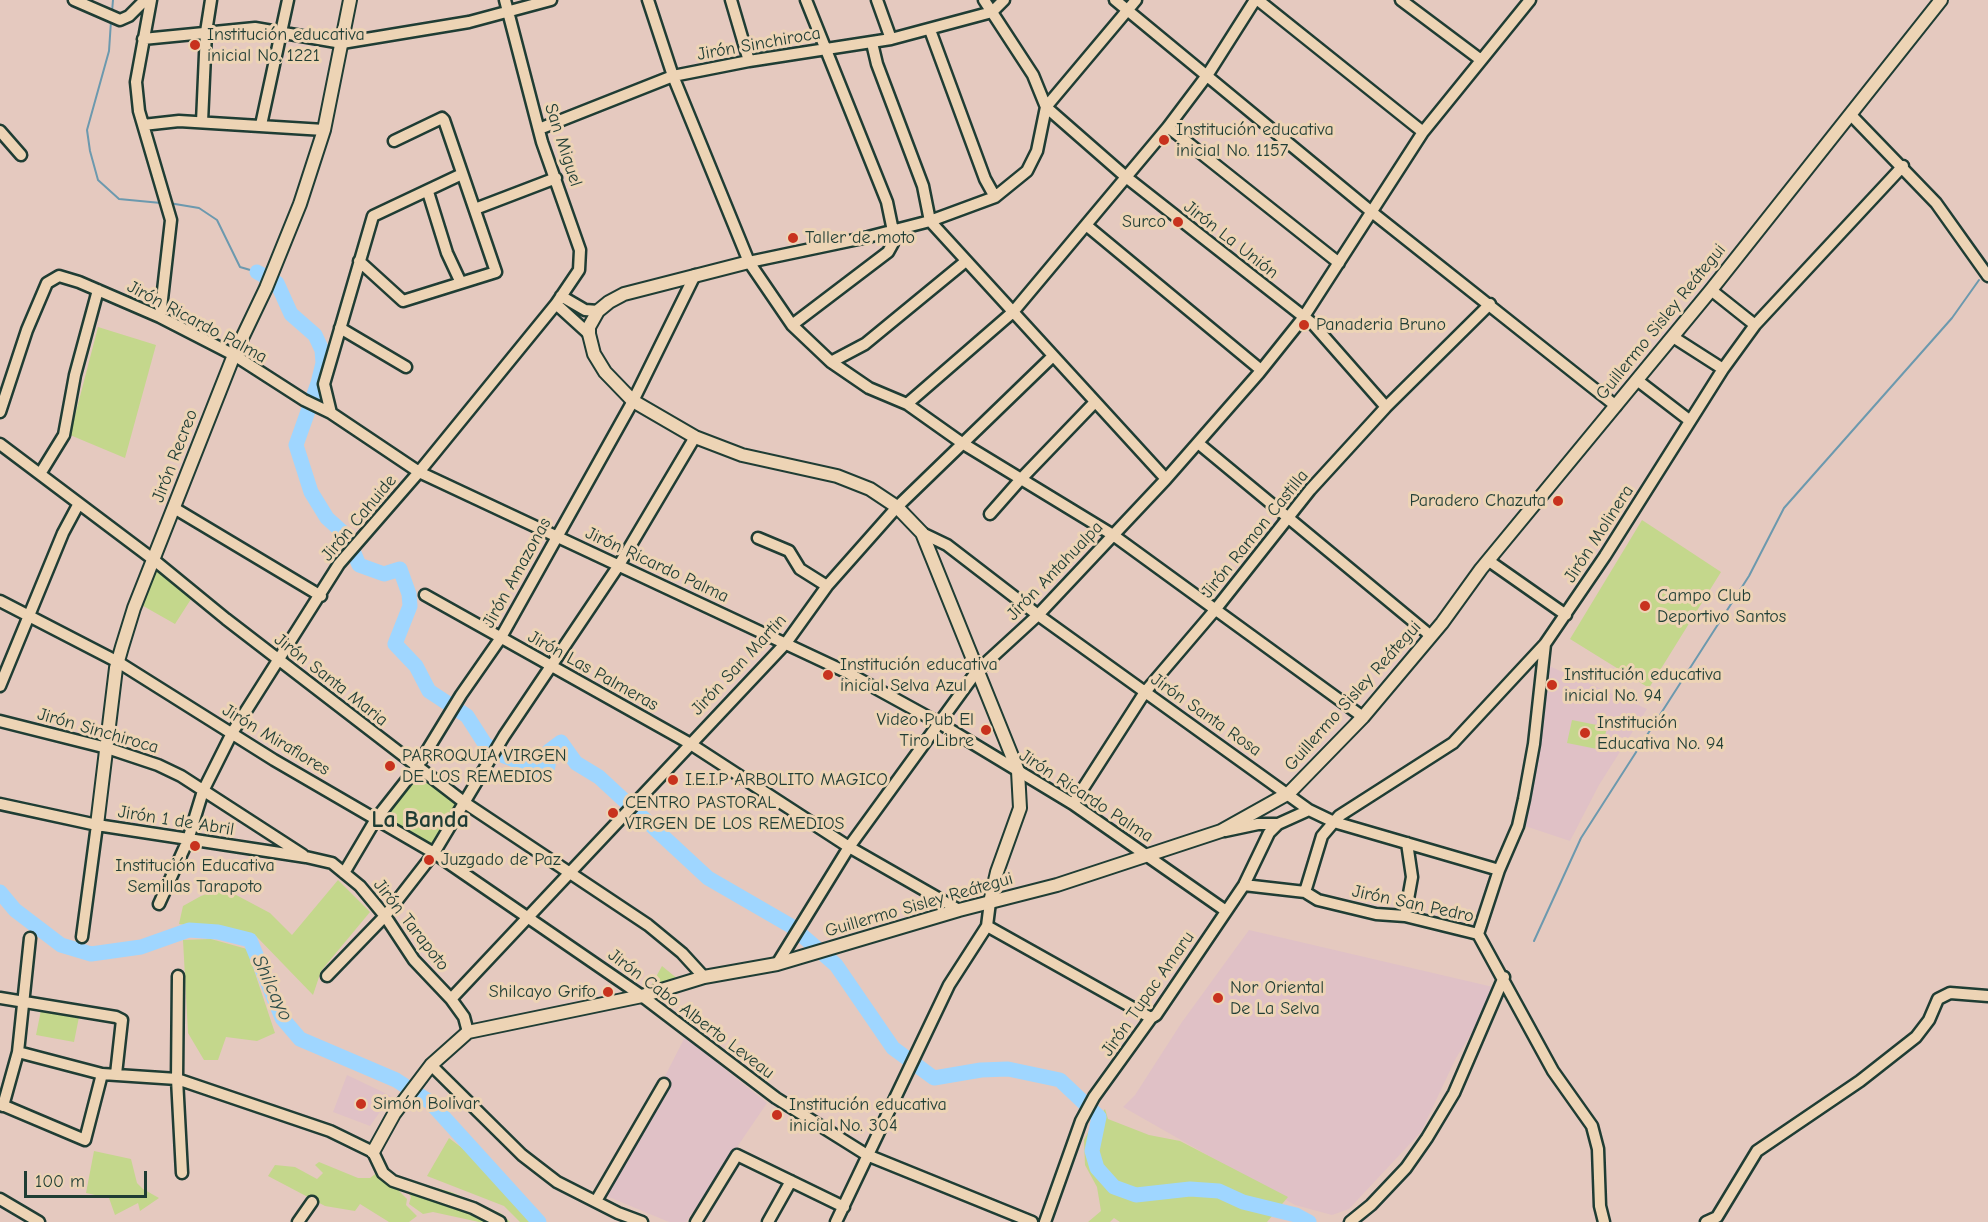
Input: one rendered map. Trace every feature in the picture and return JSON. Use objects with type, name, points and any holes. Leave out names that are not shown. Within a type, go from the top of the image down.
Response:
[{"type":"main road","name":"Jirón Recreo","points":[[97,825],[118,662],[134,608],[234,355],[266,288],[300,204],[324,130],[350,0]]},
{"type":"main road","name":"Guillermo Sisley Reátegui","points":[[468,1032],[642,996],[704,977],[777,964],[959,910],[1057,885],[1221,831],[1289,793],[1362,717],[1431,636],[1489,561],[1711,291],[1941,0]]},
{"type":"main road","points":[[749,262],[624,294],[598,311],[589,334],[594,354],[605,372],[633,401],[694,437],[742,455],[837,476],[870,489],[897,507],[922,533],[1018,771],[1020,808],[997,872],[990,902]]},
{"type":"main road","points":[[373,1152],[394,1114],[431,1065],[468,1032]]},
{"type":"street","points":[[74,0],[97,8],[120,20],[129,16],[145,0]]},
{"type":"street","points":[[151,0],[136,82],[137,104],[164,189],[171,220],[160,317]]},
{"type":"street","points":[[202,122],[206,32],[211,0]]},
{"type":"street","points":[[261,126],[288,0]]},
{"type":"street","points":[[143,39],[255,28],[342,43],[469,22],[507,5],[551,0]]},
{"type":"street","points":[[648,0],[673,76],[749,262],[792,325],[831,362],[869,388],[907,404],[1020,480],[1113,535],[1362,717]]},
{"type":"street","points":[[731,0],[749,61]]},
{"type":"street","points":[[792,325],[888,252],[892,243],[893,231],[887,202],[806,0]]},
{"type":"street","points":[[877,0],[891,39]]},
{"type":"street","points":[[984,0],[1033,75],[1046,107]]},
{"type":"street","points":[[992,12],[1004,0]]},
{"type":"street","points":[[1115,0],[1208,74],[1374,213],[1616,406]]},
{"type":"street","points":[[749,262],[893,231],[930,221],[994,197],[1026,171],[1037,151],[1046,107],[1136,0]]},
{"type":"street","points":[[907,404],[1013,312],[1168,127],[1208,74],[1256,0],[1424,132]]},
{"type":"street","points":[[1401,0],[1481,60]]},
{"type":"street","name":"Jirón Antahualpa","points":[[777,964],[849,847],[977,672],[1038,615],[1166,479],[1261,370],[1303,318],[1374,213],[1424,132],[1530,0]]},
{"type":"street","name":"San Miguel","points":[[507,5],[538,129],[556,178],[581,260],[579,270],[559,300]]},
{"type":"street","name":"Jirón Sinchiroca","points":[[538,129],[673,76],[749,61],[872,43],[930,30],[992,12]]},
{"type":"street","points":[[930,30],[985,179],[994,197]]},
{"type":"street","points":[[872,43],[877,64],[923,186],[930,221],[1166,479]]},
{"type":"street","name":"Jirón La Unión","points":[[1046,107],[1126,177],[1320,331],[1386,407]]},
{"type":"street","points":[[1851,115],[1903,166],[1936,203],[1988,276]]},
{"type":"street","points":[[359,261],[403,301],[496,272],[442,118],[394,141]]},
{"type":"street","points":[[143,125],[179,121],[324,130]]},
{"type":"street","points":[[1168,127],[1339,263]]},
{"type":"street","points":[[0,131],[21,155]]},
{"type":"street","name":"Jirón Molinera","points":[[1305,892],[1322,836],[1334,822],[1453,743],[1545,644],[1611,547],[1689,420],[1755,324],[1903,166]]},
{"type":"street","points":[[331,413],[324,384],[374,215],[428,192],[462,174]]},
{"type":"street","points":[[475,209],[556,178]]},
{"type":"street","points":[[428,192],[447,253],[461,283]]},
{"type":"street","points":[[1086,225],[1261,370]]},
{"type":"street","points":[[831,362],[865,344],[966,261]]},
{"type":"street","name":"Jirón Amazonas","points":[[344,873],[376,819],[417,767],[461,695],[500,639],[633,401],[695,275]]},
{"type":"street","name":"Jirón Ricardo Palma","points":[[0,412],[28,327],[47,283],[59,276],[98,290],[160,317],[234,355],[319,409],[331,413],[419,472],[786,643],[939,723],[1073,804],[1226,911]]},
{"type":"street","points":[[40,474],[63,437],[75,375],[98,290]]},
{"type":"street","points":[[1711,291],[1755,324]]},
{"type":"street","points":[[559,300],[585,310],[598,311]]},
{"type":"street","points":[[559,300],[589,334]]},
{"type":"street","name":"Jirón Cahuide","points":[[159,904],[188,840],[203,791],[232,733],[321,596],[339,564],[419,472],[559,300]]},
{"type":"street","name":"Jirón Ramon Castilla","points":[[1073,804],[1145,692],[1215,610],[1287,519],[1386,407],[1490,304]]},
{"type":"street","points":[[340,328],[406,368]]},
{"type":"street","points":[[1673,337],[1723,369]]},
{"type":"street","name":"Jirón San Martin","points":[[451,999],[529,919],[689,743],[786,643],[827,586],[897,507],[1053,356]]},
{"type":"street","points":[[1637,380],[1689,420]]},
{"type":"street","points":[[990,514],[1095,402]]},
{"type":"street","points":[[327,976],[385,916],[434,853],[504,736],[619,565],[694,437]]},
{"type":"street","points":[[1198,443],[1431,636]]},
{"type":"street","name":"Jirón Santa Maria","points":[[0,444],[154,560],[279,660],[465,803],[648,925],[682,953],[704,977]]},
{"type":"street","points":[[0,686],[63,533],[78,505]]},
{"type":"street","points":[[174,508],[321,596]]},
{"type":"street","name":"Jirón Santa Rosa","points":[[922,533],[947,545],[1038,615],[1310,810],[1334,822],[1498,870]]},
{"type":"street","points":[[758,538],[789,551],[800,569],[827,586]]},
{"type":"street","points":[[1489,561],[1566,615]]},
{"type":"street","name":"Jirón Las Palmeras","points":[[425,595],[689,743],[849,847],[959,910]]},
{"type":"street","name":"Jirón Miraflores","points":[[0,601],[118,662],[434,853],[529,919]]},
{"type":"street","points":[[1478,934],[1498,870],[1510,847],[1524,799],[1534,744],[1545,644]]},
{"type":"street","name":"Jirón Sinchiroca","points":[[0,721],[107,748],[158,765],[306,857]]},
{"type":"street","name":"Jirón 1 de Abril","points":[[0,804],[97,825],[306,857],[332,863],[344,873]]},
{"type":"street","points":[[1221,831],[1258,824],[1278,824],[1310,810]]},
{"type":"street","name":"Jirón Tupac Amaru","points":[[1045,1222],[1081,1121],[1094,1097],[1151,1018],[1156,1015],[1244,885],[1269,833],[1278,824]]},
{"type":"street","name":"Jirón Recreo","points":[[82,938],[97,825]]},
{"type":"street","points":[[1406,916],[1412,877],[1407,843]]},
{"type":"street","name":"Jirón Tarapoto","points":[[344,873],[360,886],[385,916],[414,960],[451,999],[464,1017],[468,1032]]},
{"type":"street","name":"Jirón San Pedro","points":[[1244,885],[1305,892],[1318,900],[1376,914],[1406,916],[1478,934],[1504,977],[1548,1064],[1592,1126],[1598,1149],[1600,1206],[1604,1222]]},
{"type":"street","points":[[836,1222],[949,985],[987,926],[990,902]]},
{"type":"street","name":"Jirón Cabo Alberto Leveau","points":[[529,919],[642,996],[776,1098],[867,1155],[1032,1222]]},
{"type":"street","points":[[987,926],[1151,1018]]},
{"type":"street","points":[[30,938],[25,1003],[18,1052],[2,1105],[85,1140],[102,1074]]},
{"type":"street","points":[[178,976],[177,1079],[182,1173]]},
{"type":"street","points":[[1350,1222],[1371,1205],[1406,1168],[1454,1093],[1504,977]]},
{"type":"street","points":[[1706,1222],[1717,1217],[1757,1151],[1860,1081],[1916,1036],[1929,1020],[1938,999],[1950,993],[1988,996]]},
{"type":"street","points":[[0,998],[116,1017],[122,1020],[116,1074]]},
{"type":"street","points":[[18,1052],[102,1074],[177,1079],[330,1131],[373,1152],[383,1173],[393,1181],[473,1208],[500,1222]]},
{"type":"street","points":[[431,1065],[522,1155],[557,1182],[618,1213],[642,1222]]},
{"type":"street","points":[[596,1201],[664,1084]]},
{"type":"street","points":[[696,1222],[737,1155],[844,1207]]},
{"type":"street","points":[[768,1222],[791,1181]]},
{"type":"street","points":[[0,1199],[39,1222]]},
{"type":"street","points":[[298,1222],[312,1202]]},
{"type":"street","points":[[1364,1222],[1371,1205]]},
{"type":"shaded area","name":"Institución Educativa No. 94","points":[[1549,666],[1647,709],[1599,785],[1570,841],[1525,826]]},
{"type":"shaded area","points":[[1249,930],[1493,987],[1484,1013],[1456,1058],[1421,1132],[1349,1209],[1332,1215],[1295,1205],[1123,1107],[1135,1095],[1182,1022]]},
{"type":"shaded area","points":[[685,1037],[767,1103],[686,1222],[669,1222],[604,1195]]},
{"type":"shaded area","name":"Simón Bolivar","points":[[347,1075],[391,1096],[370,1126],[333,1112]]},
{"type":"green space","points":[[98,327],[156,345],[125,458],[70,435]]},
{"type":"green space","name":"Campo Club Deportivo Santos","points":[[1642,520],[1721,572],[1649,688],[1570,639]]},
{"type":"green space","points":[[153,563],[193,596],[175,624],[138,603]]},
{"type":"green space","points":[[1572,720],[1607,727],[1602,750],[1567,743]]},
{"type":"green space","points":[[417,771],[461,807],[433,848],[384,819]]},
{"type":"green space","points":[[338,880],[370,912],[321,971],[313,995],[256,936],[179,924],[183,906],[223,888],[270,913],[292,935]]},
{"type":"green space","points":[[211,939],[247,949],[275,1033],[257,1041],[226,1037],[218,1060],[204,1060],[188,1033],[183,940]]},
{"type":"green space","points":[[662,966],[684,984],[647,993]]},
{"type":"green space","points":[[41,1010],[79,1017],[74,1042],[36,1035]]},
{"type":"green space","points":[[1105,1109],[1108,1119],[1149,1135],[1180,1141],[1288,1197],[1267,1222],[1120,1222],[1114,1218],[1110,1222],[1088,1222],[1101,1211],[1097,1187],[1085,1165],[1084,1140],[1093,1123]]},
{"type":"green space","points":[[449,1138],[471,1155],[531,1222],[520,1222],[504,1206],[427,1176]]},
{"type":"green space","points":[[94,1151],[131,1159],[137,1183],[159,1198],[140,1211],[138,1203],[115,1215],[109,1198],[86,1193]]},
{"type":"green space","points":[[319,1162],[358,1178],[370,1178],[379,1171],[407,1199],[406,1205],[417,1216],[409,1222],[389,1222],[360,1204],[355,1211],[325,1206],[268,1176],[275,1165],[295,1167],[317,1179],[323,1173],[315,1165]]},
{"type":"green space","points":[[398,1177],[451,1192],[502,1214],[510,1222],[479,1222],[433,1212],[423,1214],[409,1204],[411,1197],[404,1186],[395,1180]]},
{"type":"waterway","points":[[112,12],[113,0]]},
{"type":"waterway","points":[[111,21],[109,51],[87,130],[90,151],[98,180],[119,199],[161,203]]},
{"type":"waterway","points":[[169,203],[199,208],[217,220],[240,267],[257,272]]},
{"type":"waterway","points":[[257,272],[277,283],[291,314],[315,335],[322,350],[323,363],[318,383],[296,445],[311,492],[327,518],[347,536],[359,565],[384,574],[400,569],[409,594],[410,606],[395,644],[416,666],[429,691],[467,716],[485,744],[504,756],[525,764],[536,775],[548,766],[549,751],[561,742],[576,763],[599,777],[708,878],[791,926],[836,965],[893,1048],[934,1078],[981,1070],[1008,1069],[1060,1080],[1099,1117],[1092,1151],[1097,1168],[1114,1187],[1136,1195],[1190,1189],[1219,1191],[1243,1202],[1296,1215],[1309,1222]]},
{"type":"waterway","points":[[1534,941],[1581,838],[1749,576],[1784,508],[1952,318],[1979,280]]},
{"type":"waterway","name":"Shilcayo","points":[[0,892],[15,910],[61,945],[91,954],[141,947],[189,930],[218,932],[250,940],[282,1018],[300,1039],[396,1080],[430,1102],[539,1222]]},
{"type":"place","name":"Institución educativa inicial No. 1221","points":[[195,45]]},
{"type":"place","name":"Institución educativa inicial No. 1157","points":[[1164,140]]},
{"type":"place","name":"Surco","points":[[1178,222]]},
{"type":"place","name":"Taller de moto","points":[[793,238]]},
{"type":"place","name":"Panaderia Bruno","points":[[1304,325]]},
{"type":"place","name":"Paradero Chazuta","points":[[1558,501]]},
{"type":"place","name":"Campo Club Deportivo Santos","points":[[1645,606]]},
{"type":"place","name":"Institución educativa inicial Selva Azul","points":[[828,675]]},
{"type":"place","name":"Institución educativa inicial No. 94","points":[[1552,685]]},
{"type":"place","name":"Video Pub El Tiro Libre","points":[[986,730]]},
{"type":"place","name":"Institución Educativa No. 94","points":[[1585,733]]},
{"type":"place","name":"PARROQUIA VIRGEN DE LOS REMEDIOS","points":[[390,766]]},
{"type":"place","name":"I.E.I.P ARBOLITO MAGICO","points":[[673,780]]},
{"type":"place","name":"CENTRO PASTORAL VIRGEN DE LOS REMEDIOS","points":[[613,813]]},
{"type":"place","name":"Institución Educativa Semillas Tarapoto","points":[[195,846]]},
{"type":"place","name":"Juzgado de Paz","points":[[429,860]]},
{"type":"place","name":"Shilcayo Grifo","points":[[608,992]]},
{"type":"place","name":"Nor Oriental De La Selva","points":[[1218,998]]},
{"type":"place","name":"Simón Bolivar","points":[[361,1104]]},
{"type":"place","name":"Institución educativa inicial No. 304","points":[[777,1115]]},
{"type":"district","name":"La Banda","points":[[420,820]]}]
